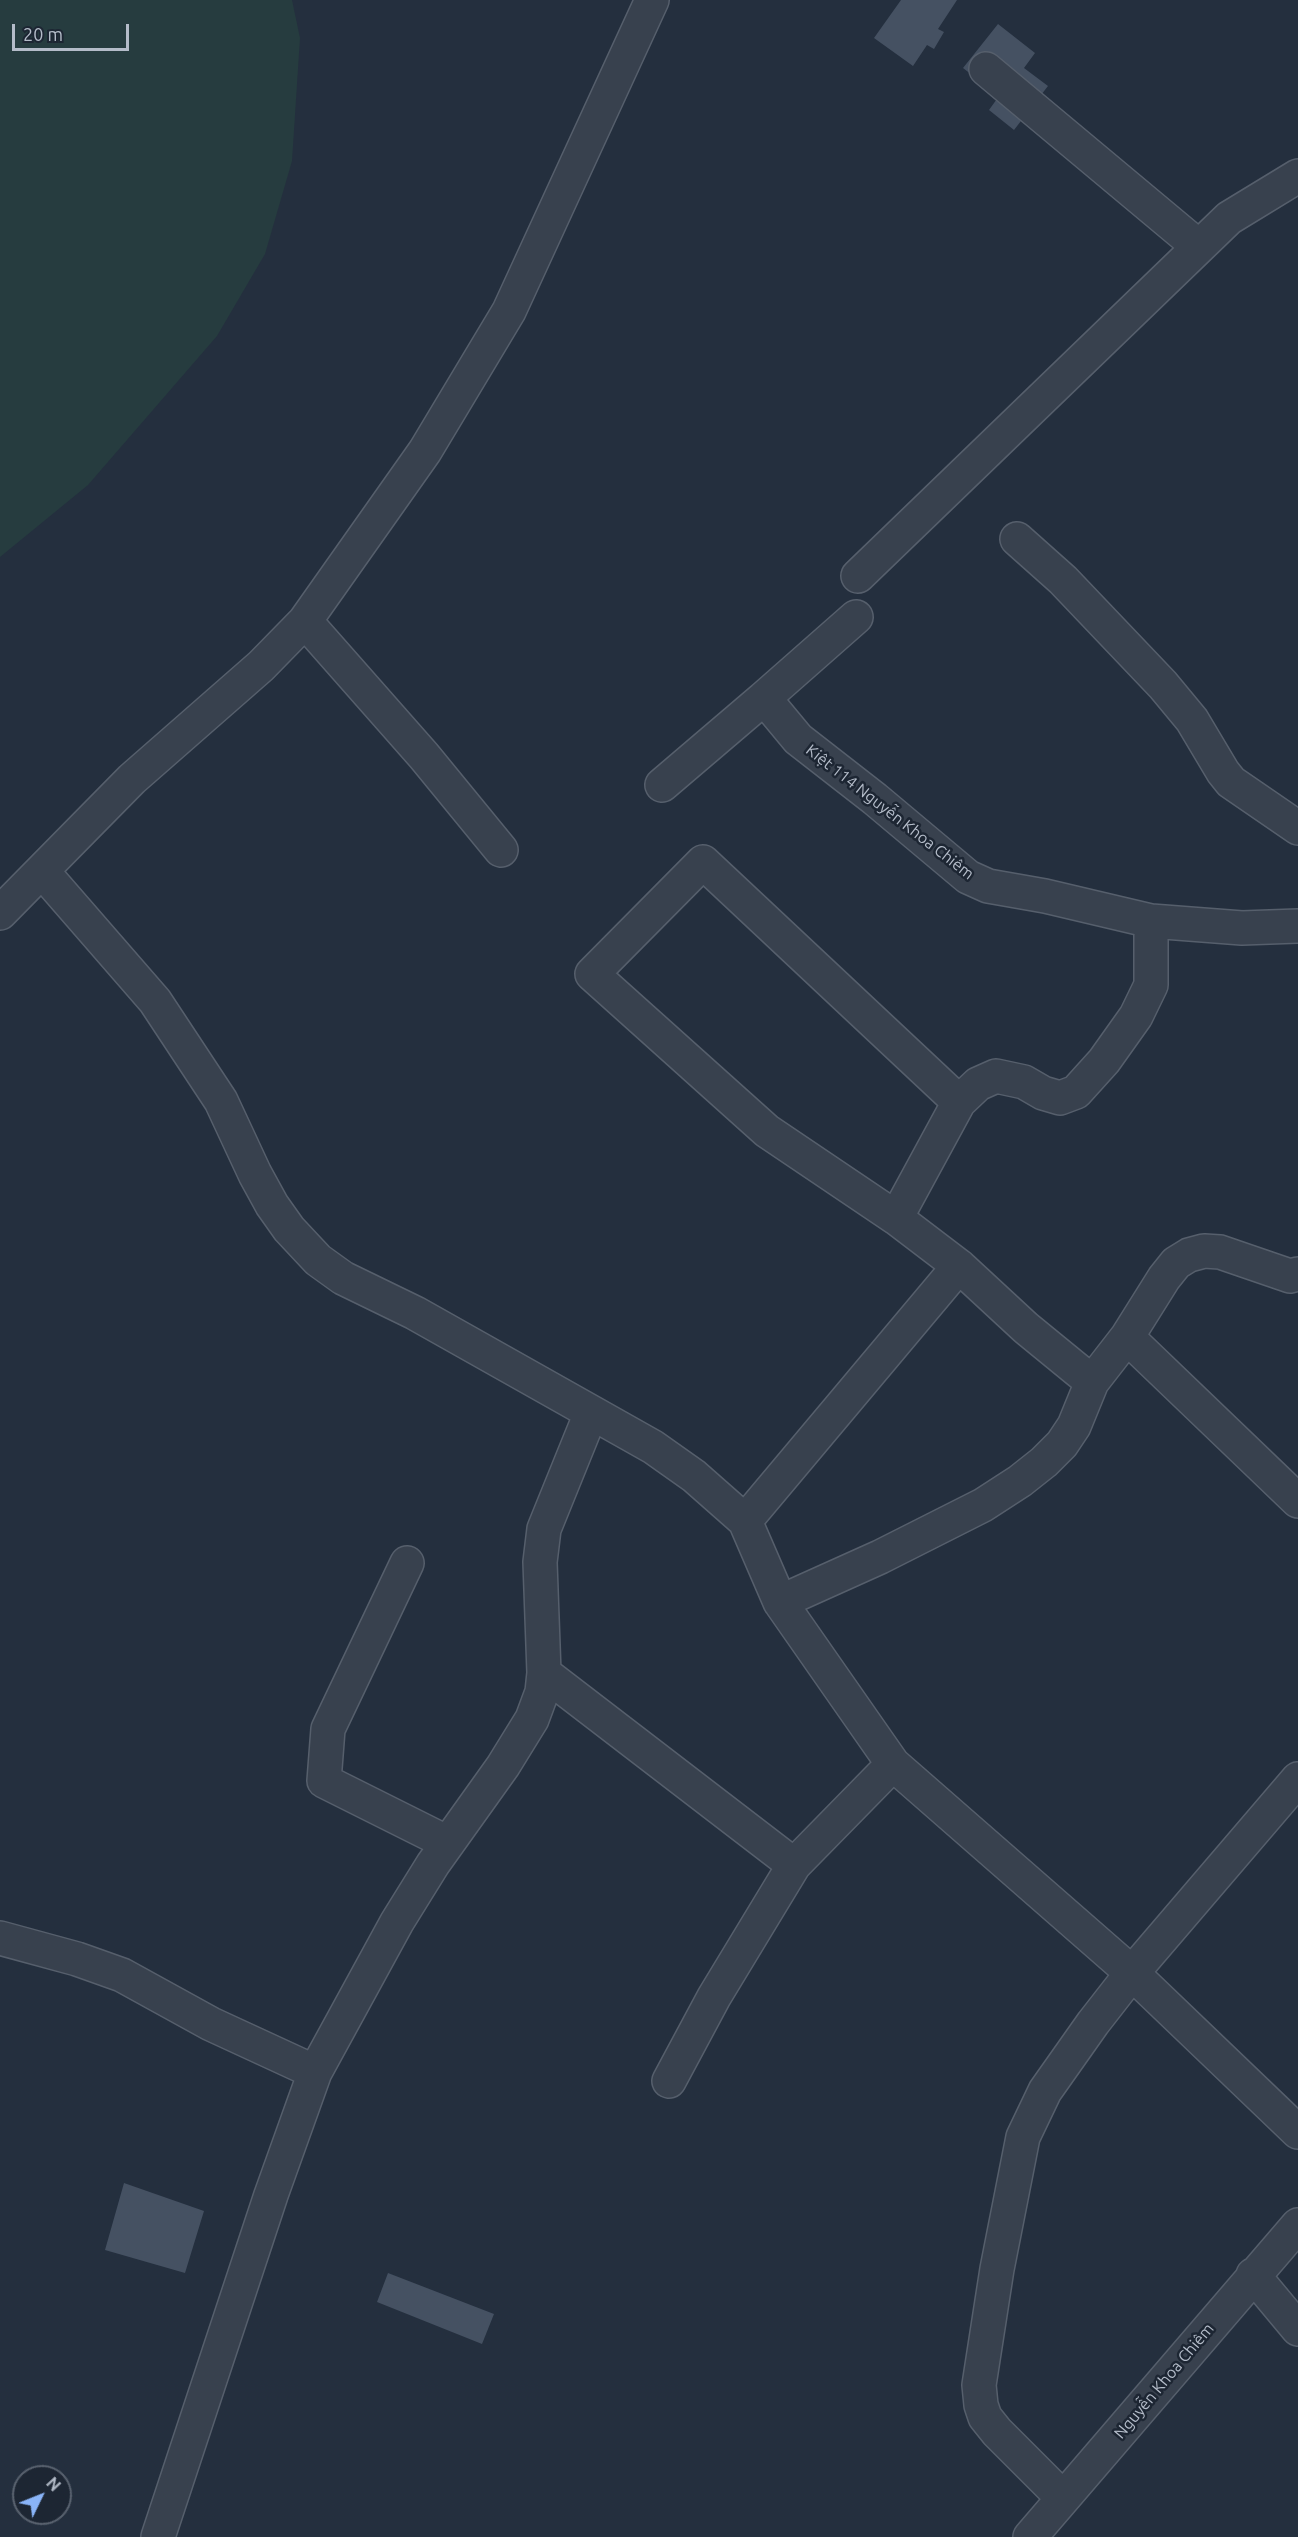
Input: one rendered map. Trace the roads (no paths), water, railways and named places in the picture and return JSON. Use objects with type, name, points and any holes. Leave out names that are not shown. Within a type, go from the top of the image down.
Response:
[{"type":"street","points":[[0,913],[132,779],[261,666],[304,621],[425,451],[509,311],[652,0]]},
{"type":"street","points":[[986,69],[1199,247]]},
{"type":"street","points":[[858,576],[1229,218],[1298,176]]},
{"type":"street","points":[[1017,539],[1063,580],[1163,685],[1192,720],[1231,782],[1298,828]]},
{"type":"street","points":[[662,785],[856,617]]},
{"type":"street","points":[[304,621],[424,756],[501,850]]},
{"type":"street","name":"Kiệt 114 Nguyễn Khoa Chiêm","points":[[764,698],[798,739],[875,799],[968,877],[988,886],[1045,896],[1151,921],[1242,928],[1298,926]]},
{"type":"street","points":[[960,1102],[703,862],[592,974],[767,1131],[896,1218],[959,1266],[1026,1328],[1092,1382]]},
{"type":"street","points":[[42,871],[155,1001],[221,1101],[272,1205],[289,1229],[318,1260],[343,1278],[415,1313],[653,1447],[694,1476],[745,1521],[780,1602],[893,1764],[1132,1973],[1298,2132]]},
{"type":"street","points":[[896,1218],[960,1102],[978,1084],[996,1076],[1024,1082],[1043,1093],[1060,1098],[1076,1092],[1104,1061],[1136,1016],[1151,986],[1151,921]]},
{"type":"street","points":[[780,1602],[880,1557],[983,1505],[1044,1462],[1062,1444],[1074,1426],[1092,1382],[1127,1337],[1176,1263],[1189,1255],[1204,1251],[1220,1252],[1290,1276],[1298,1274]]},
{"type":"street","points":[[745,1521],[959,1266]]},
{"type":"street","points":[[1127,1337],[1298,1501]]},
{"type":"street","points":[[158,2537],[271,2195],[315,2072],[397,1922],[448,1843],[503,1766],[532,1719],[542,1692],[544,1673],[540,1562],[544,1529],[591,1413]]},
{"type":"street","points":[[407,1563],[328,1730],[324,1781],[448,1843]]},
{"type":"street","points":[[544,1673],[794,1865]]},
{"type":"street","points":[[669,2081],[714,1997],[794,1865],[893,1764]]},
{"type":"street","points":[[1063,2498],[985,2418],[979,2385],[997,2269],[1023,2137],[1045,2091],[1093,2023],[1132,1973],[1298,1779]]},
{"type":"street","points":[[0,1938],[77,1959],[122,1975],[211,2024],[315,2072]]},
{"type":"street","name":"Nguyễn Khoa Chiêm","points":[[1030,2537],[1298,2225]]},
{"type":"street","points":[[1253,2276],[1298,2329]]}]
